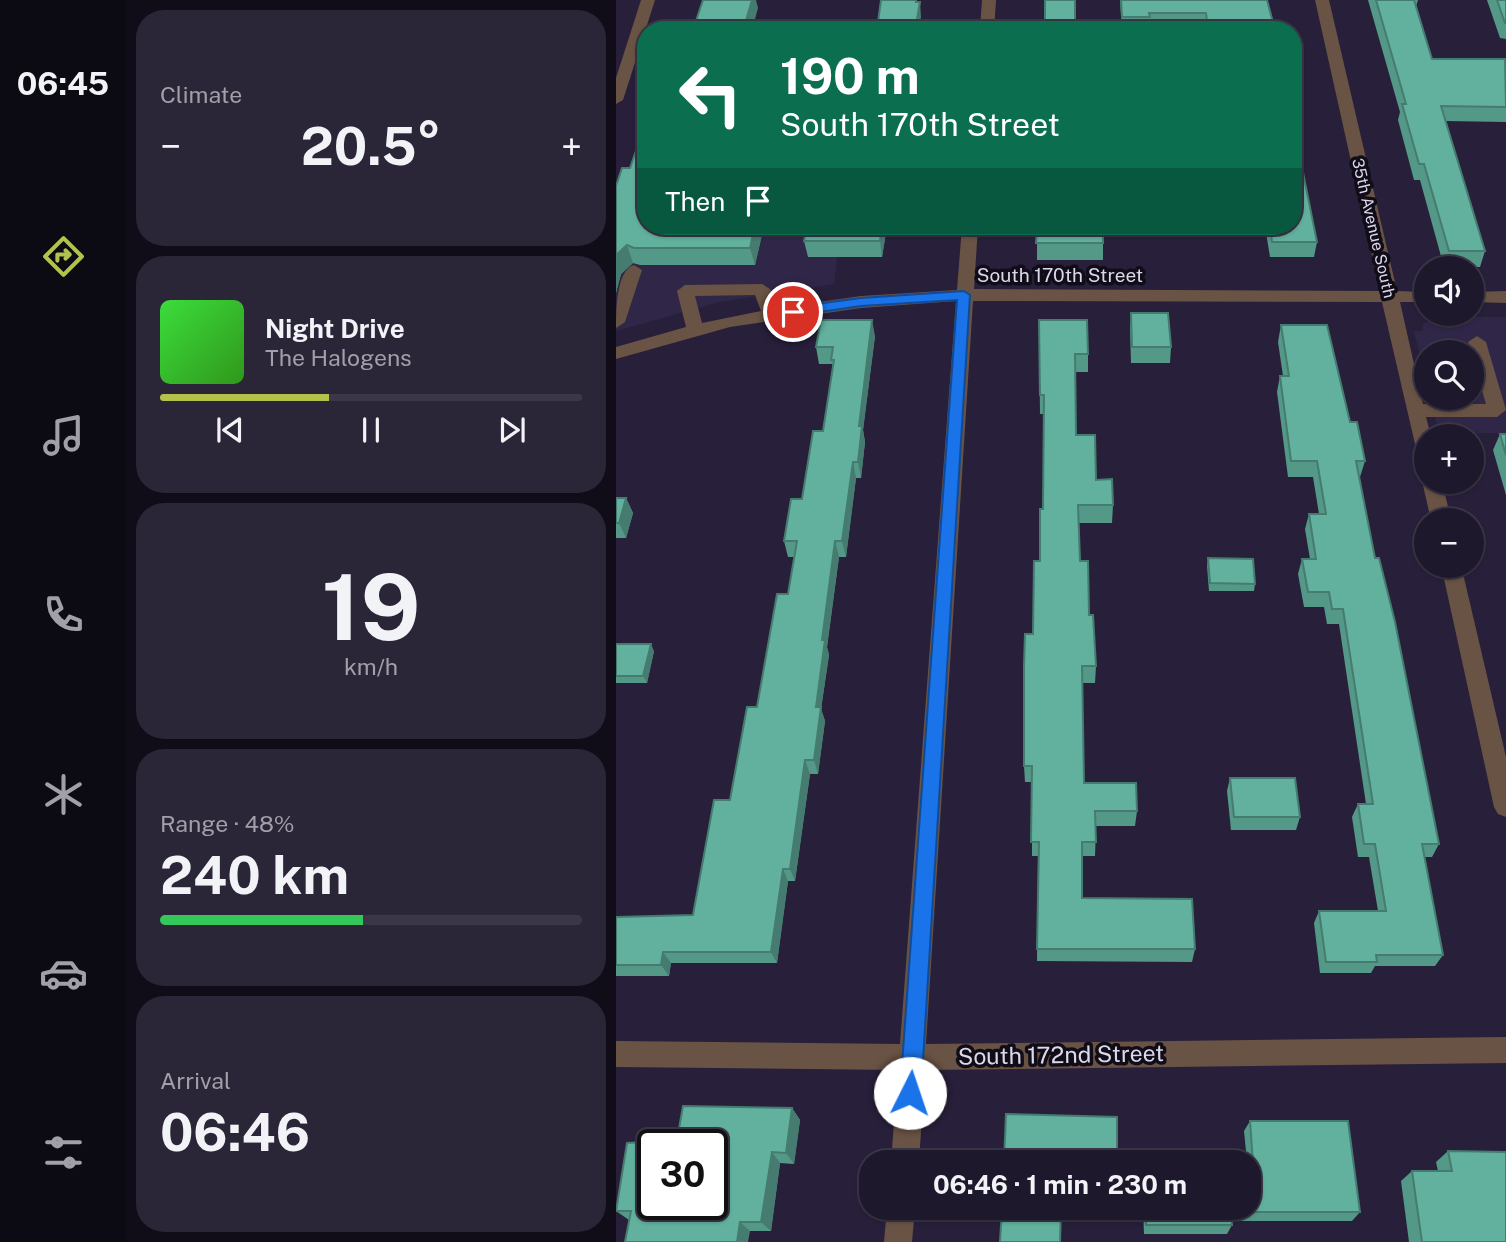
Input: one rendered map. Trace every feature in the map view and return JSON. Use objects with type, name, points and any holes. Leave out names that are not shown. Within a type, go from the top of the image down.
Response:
[{"type":"street","points":[[641,21],[648,0]]},
{"type":"street","points":[[988,21],[989,0]]},
{"type":"street","name":"35th Avenue South","points":[[1322,0],[1419,424]]},
{"type":"street","points":[[616,100],[637,34]]},
{"type":"street","points":[[906,1150],[969,235]]},
{"type":"street","points":[[616,322],[634,270]]},
{"type":"street","points":[[696,331],[685,291],[762,289],[771,315]]},
{"type":"street","name":"South 170th Street","points":[[616,353],[730,321],[861,302],[964,295],[1414,297]]},
{"type":"street","points":[[1484,297],[1506,297]]},
{"type":"street","points":[[1416,411],[1497,410],[1484,366]]},
{"type":"street","points":[[1454,578],[1506,807]]},
{"type":"street","name":"South 172nd Street","points":[[616,1054],[913,1057],[1506,1050]]},
{"type":"street","points":[[898,1242],[900,1220]]},
{"type":"shaded area","points":[[616,224],[637,224],[637,235],[840,235],[834,284],[719,302],[616,331]]},
{"type":"shaded area","points":[[1484,317],[1506,317],[1506,433],[1484,433],[1484,424],[1437,424],[1433,410],[1484,410],[1484,340],[1416,340],[1414,331],[1422,331],[1423,326],[1484,326]]},
{"type":"building","points":[[703,0],[752,0],[746,21],[696,21]]},
{"type":"building","points":[[881,0],[920,2],[917,21],[878,21]]},
{"type":"building","points":[[1045,0],[1075,0],[1075,21],[1045,21]]},
{"type":"building","points":[[1121,0],[1267,0],[1273,21],[1207,21],[1206,13],[1149,13],[1150,17],[1122,17]]},
{"type":"building","points":[[1376,0],[1414,0],[1432,59],[1505,59],[1506,107],[1441,106],[1485,251],[1449,251],[1424,164],[1419,164],[1402,104],[1406,104]]},
{"type":"building","points":[[1497,0],[1506,0],[1506,23],[1505,23]]},
{"type":"building","points":[[637,148],[637,235],[753,235],[750,248],[634,248],[627,245],[616,255],[616,186],[622,168],[630,168]]},
{"type":"building","points":[[1302,168],[1317,242],[1272,242],[1271,235],[1302,235]]},
{"type":"building","points":[[805,235],[881,235],[880,241],[804,241]]},
{"type":"building","points":[[1036,235],[1103,235],[1103,243],[1036,243]]},
{"type":"building","points":[[1131,313],[1168,313],[1171,347],[1132,347]]},
{"type":"building","points":[[821,320],[872,320],[859,426],[862,426],[858,462],[853,462],[842,541],[835,541],[822,640],[825,640],[816,707],[821,707],[814,760],[805,760],[790,869],[783,869],[771,952],[663,952],[661,965],[616,965],[616,917],[693,915],[714,800],[730,800],[747,707],[757,707],[777,594],[788,594],[797,541],[784,541],[791,499],[802,499],[813,431],[823,431],[834,360],[831,360],[833,347],[816,347]]},
{"type":"building","points":[[1039,320],[1087,320],[1088,354],[1075,354],[1076,435],[1095,435],[1096,480],[1112,479],[1113,505],[1078,505],[1080,561],[1088,561],[1089,615],[1093,615],[1096,666],[1082,666],[1084,783],[1136,783],[1137,811],[1095,811],[1096,842],[1082,842],[1082,898],[1192,899],[1195,949],[1037,949],[1039,842],[1031,842],[1032,766],[1024,766],[1024,666],[1025,634],[1033,634],[1034,561],[1040,561],[1040,509],[1043,509],[1044,395],[1040,395]]},
{"type":"building","points":[[1281,325],[1327,325],[1350,422],[1357,422],[1365,461],[1356,461],[1375,558],[1379,558],[1395,622],[1439,844],[1422,844],[1443,955],[1376,955],[1377,962],[1326,962],[1319,911],[1386,911],[1375,844],[1364,844],[1358,804],[1373,804],[1343,609],[1332,609],[1329,592],[1308,592],[1302,559],[1316,559],[1309,514],[1326,514],[1317,461],[1291,461],[1280,376],[1289,376]]},
{"type":"building","points":[[1500,434],[1506,434],[1506,455]]},
{"type":"building","points":[[616,498],[626,498],[619,523],[616,523]]},
{"type":"building","points":[[1208,558],[1253,559],[1255,584],[1210,583]]},
{"type":"building","points":[[616,644],[651,644],[643,676],[616,676]]},
{"type":"building","points":[[1230,778],[1295,778],[1300,817],[1234,817]]},
{"type":"building","points":[[683,1106],[792,1108],[786,1153],[772,1152],[761,1222],[740,1222],[737,1242],[625,1242],[631,1211],[616,1211],[627,1143],[637,1142],[637,1220],[728,1220],[728,1129],[679,1129]]},
{"type":"building","points":[[1006,1114],[1117,1117],[1117,1150],[1004,1150]]},
{"type":"building","points":[[1250,1121],[1348,1121],[1360,1212],[1261,1212],[1261,1150],[1252,1150]]},
{"type":"building","points":[[1448,1151],[1506,1152],[1506,1242],[1422,1242],[1412,1171],[1452,1171]]},
{"type":"building","points":[[1001,1220],[1061,1220],[1060,1242],[1000,1242]]},
{"type":"building","points":[[1146,1220],[1232,1220],[1232,1225],[1146,1225]]},
{"type":"route","points":[[793,312],[861,302],[964,295],[910,1093]]}]
